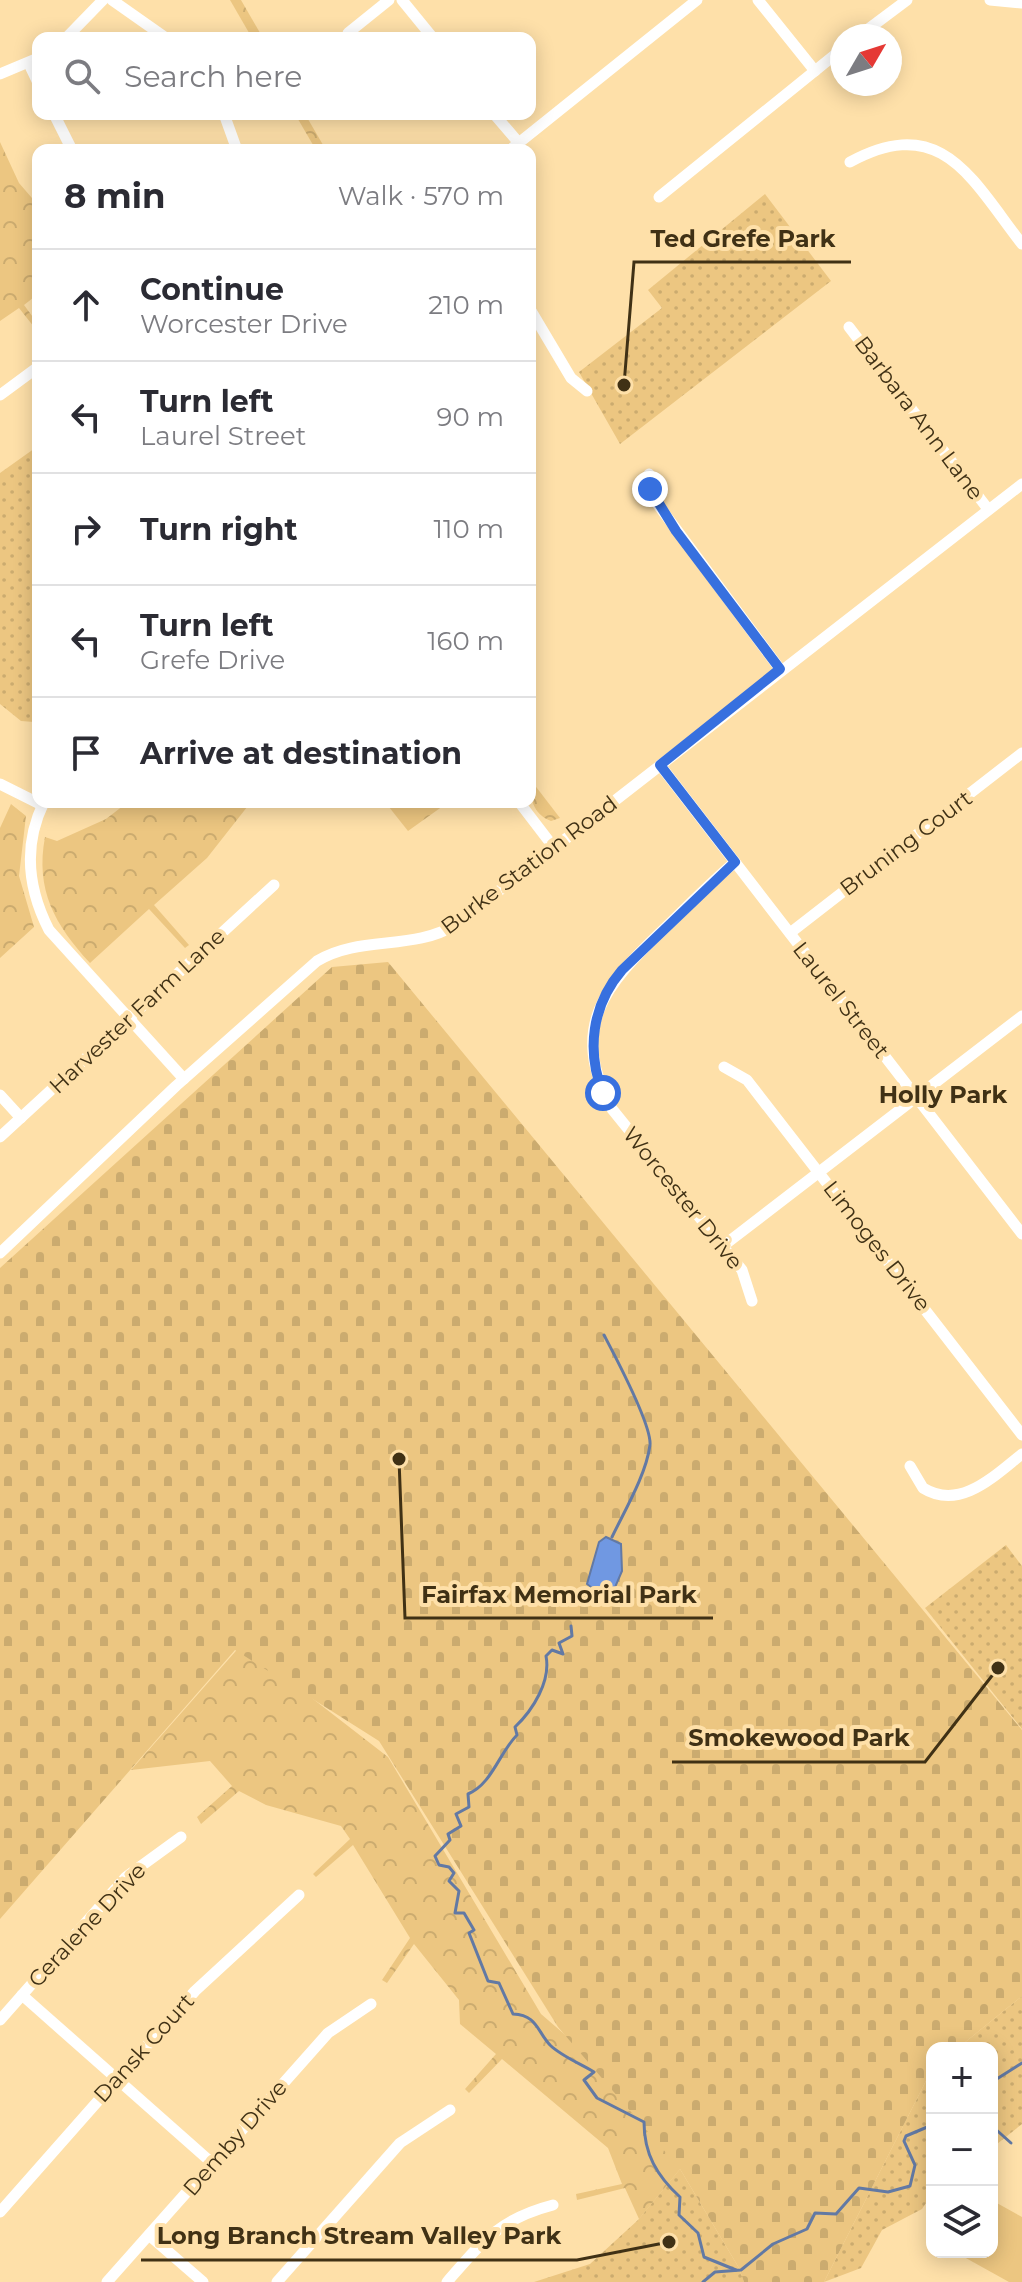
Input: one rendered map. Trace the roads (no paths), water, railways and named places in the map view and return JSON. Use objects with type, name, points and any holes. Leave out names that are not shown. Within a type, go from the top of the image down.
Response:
[{"type":"street","points":[[72,32],[103,0]]},
{"type":"street","points":[[112,0],[157,32]]},
{"type":"street","points":[[349,32],[389,0]]},
{"type":"street","points":[[402,0],[428,32]]},
{"type":"street","points":[[518,144],[697,0]]},
{"type":"street","points":[[758,0],[815,71]]},
{"type":"street","points":[[875,24],[907,0]]},
{"type":"street","points":[[990,0],[1022,3]]},
{"type":"street","points":[[659,197],[830,59]]},
{"type":"street","points":[[0,74],[32,61]]},
{"type":"street","points":[[57,120],[69,144]]},
{"type":"street","points":[[226,120],[235,144]]},
{"type":"street","points":[[498,120],[512,144]]},
{"type":"street","points":[[850,162],[886,145],[922,144],[941,151],[966,171],[1017,228],[1022,244]]},
{"type":"street","points":[[536,319],[571,378],[587,391]]},
{"type":"street","name":"Barbara Ann Lane","points":[[849,327],[988,509]]},
{"type":"street","points":[[0,395],[32,371]]},
{"type":"street","points":[[649,474],[656,502],[780,669]]},
{"type":"street","name":"Burke Station Road","points":[[0,1253],[184,1079],[317,961],[343,949],[417,940],[450,928],[1022,484]]},
{"type":"street","name":"Bruning Court","points":[[790,933],[1022,753]]},
{"type":"street","name":"Laurel Street","points":[[660,765],[733,864],[790,933],[1022,1234]]},
{"type":"street","points":[[0,784],[32,798]]},
{"type":"street","points":[[42,808],[30,862],[40,913],[60,946],[184,1079]]},
{"type":"street","points":[[524,808],[555,849]]},
{"type":"street","name":"Worcester Drive","points":[[733,864],[617,975],[600,1006],[593,1042],[595,1068],[612,1109],[742,1270],[752,1301]]},
{"type":"street","name":"Harvester Farm Lane","points":[[0,1137],[274,885]]},
{"type":"street","points":[[723,1246],[1022,1016]]},
{"type":"street","name":"Limoges Drive","points":[[724,1067],[747,1080],[1022,1435]]},
{"type":"street","points":[[0,1095],[21,1118]]},
{"type":"street","points":[[910,1466],[923,1488],[950,1496],[974,1490],[1022,1454]]},
{"type":"street","name":"Ceralene Drive","points":[[0,2020],[126,1877],[181,1837]]},
{"type":"street","name":"Dansk Court","points":[[0,2212],[195,1991],[299,1895]]},
{"type":"street","points":[[22,1995],[212,2163]]},
{"type":"street","name":"Demby Drive","points":[[107,2282],[328,2033],[371,2004]]},
{"type":"street","points":[[277,2282],[400,2143],[450,2110]]},
{"type":"street","points":[[447,2282],[496,2228],[512,2218],[553,2205]]},
{"type":"street","points":[[149,2235],[203,2282]]},
{"type":"water","points":[[606,1537],[621,1544],[622,1571],[613,1592],[602,1596],[587,1584],[599,1542]]},
{"type":"waterway","points":[[604,1335],[639,1407],[650,1445],[640,1480],[612,1537]]},
{"type":"waterway","points":[[584,1602],[590,1590]]},
{"type":"waterway","points":[[571,1626],[572,1636],[559,1643],[563,1654],[552,1650],[546,1656],[543,1685],[534,1704],[515,1727],[517,1735],[489,1776],[468,1794],[469,1807],[456,1814],[461,1826],[448,1834],[450,1840],[435,1856],[439,1865],[449,1867],[454,1873],[449,1881],[459,1891],[455,1913],[464,1913],[474,1930],[469,1933],[488,1981],[499,1983],[513,2014],[527,2017],[555,2049],[594,2072],[584,2080],[597,2098],[644,2122],[646,2144],[653,2164],[680,2197],[679,2215],[698,2233],[704,2257],[736,2270]]},
{"type":"waterway","points":[[998,2078],[1022,2063]]},
{"type":"waterway","points":[[703,2282],[715,2272],[741,2270],[773,2244],[807,2229],[815,2213],[836,2214],[859,2188],[888,2192],[910,2186],[915,2165],[904,2141],[906,2136],[926,2128]]},
{"type":"waterway","points":[[998,2131],[1011,2143]]},
{"type":"place","name":"Ted Grefe Park","points":[[624,385]]},
{"type":"place","name":"Fairfax Memorial Park","points":[[399,1459]]},
{"type":"place","name":"Smokewood Park","points":[[998,1668]]},
{"type":"place","name":"Long Branch Stream Valley Park","points":[[669,2242]]},
{"type":"district","name":"Holly Park","points":[[943,1094]]}]
